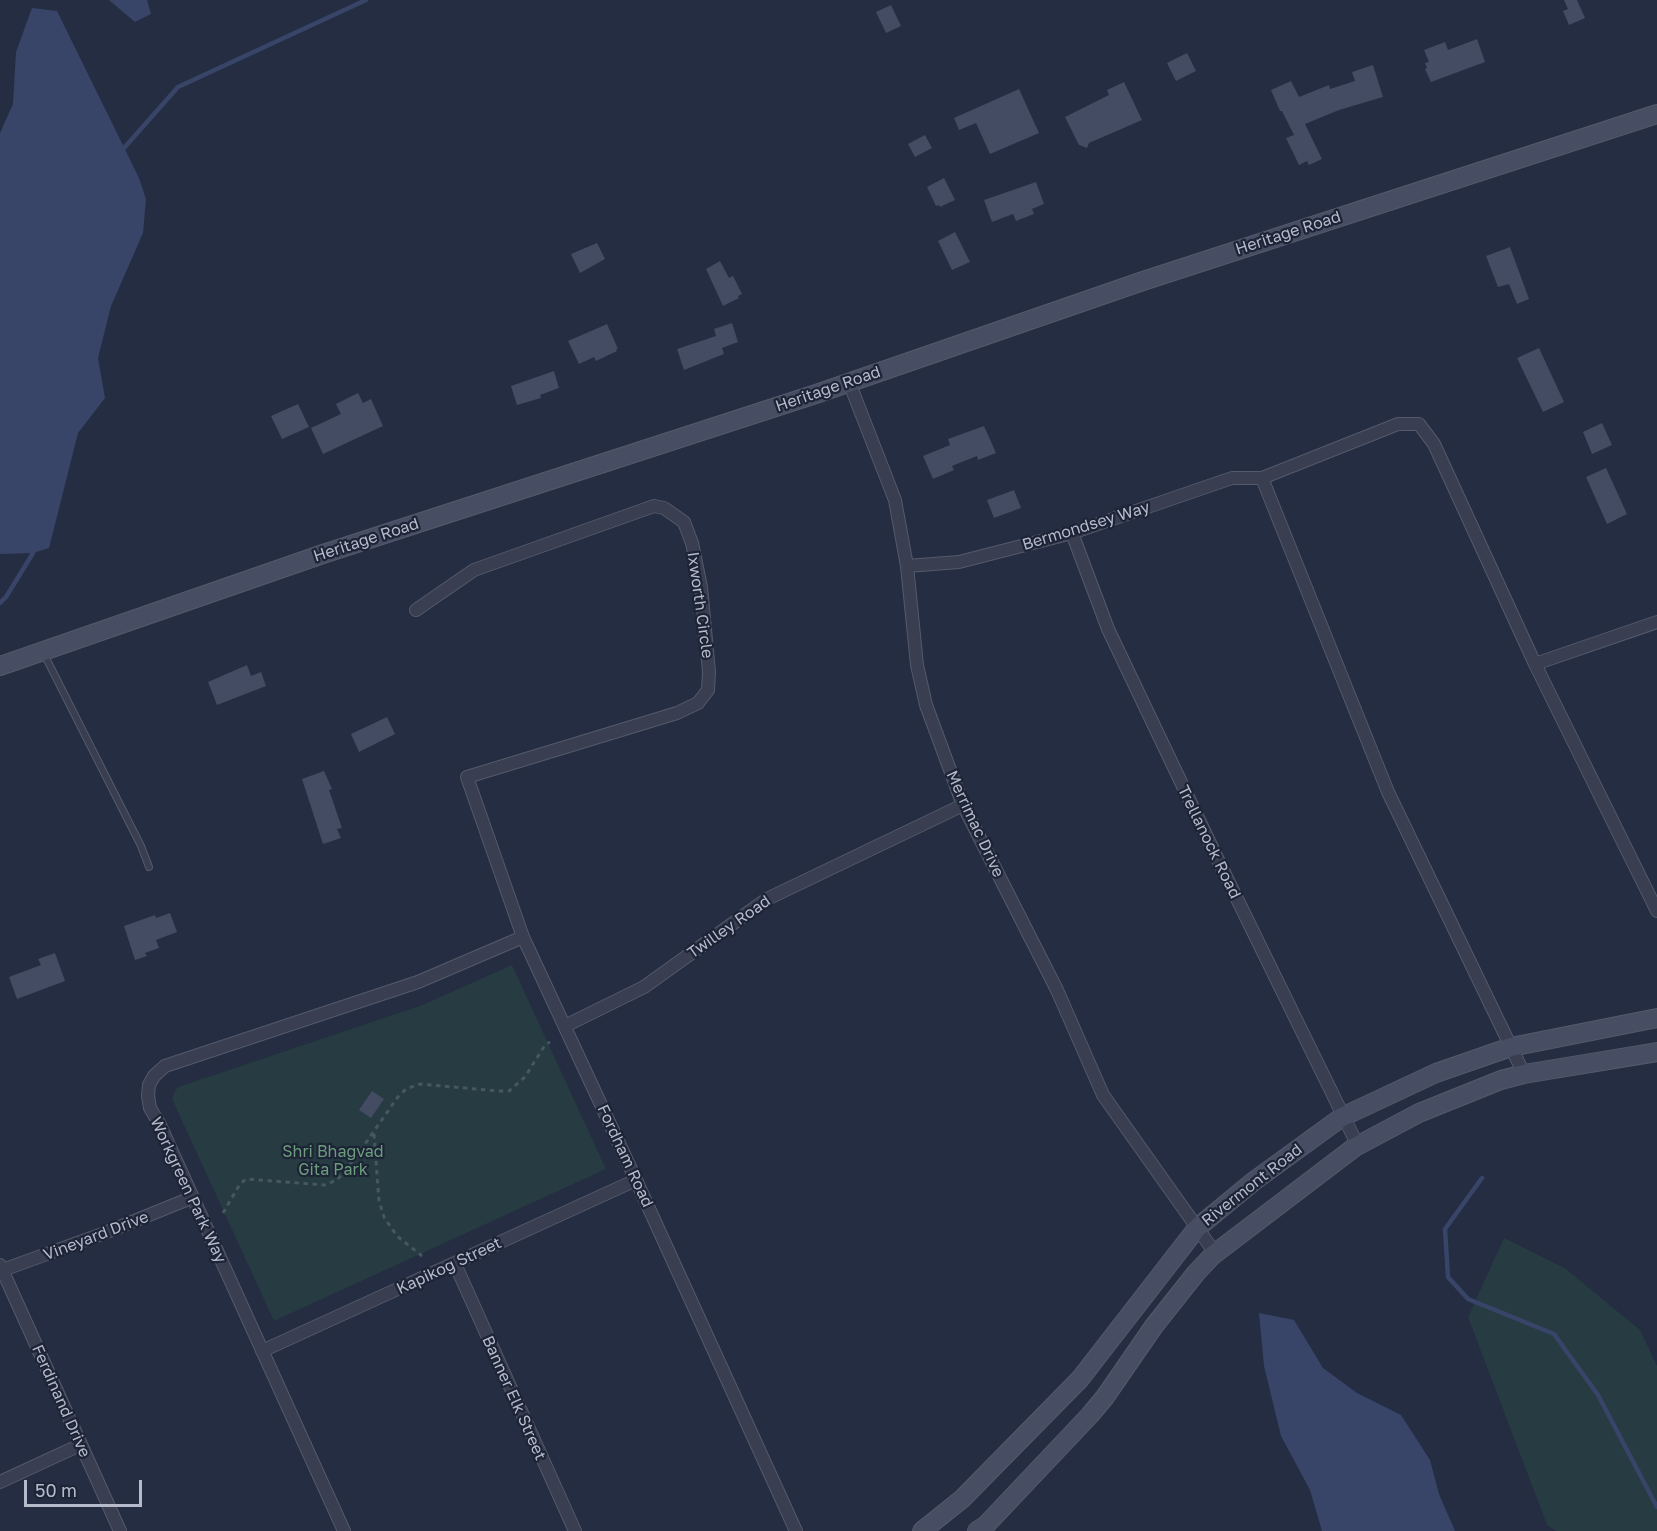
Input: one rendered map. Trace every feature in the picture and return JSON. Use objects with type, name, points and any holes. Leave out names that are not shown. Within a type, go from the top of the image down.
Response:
[{"type":"street","name":"Heritage Road","points":[[0,666],[323,554],[849,382],[1188,266],[1657,114]]},
{"type":"street","name":"Merrimac Drive","points":[[849,382],[895,500],[907,566],[916,665],[926,705],[963,805],[1057,990],[1103,1095],[1215,1253]]},
{"type":"street","points":[[1524,1074],[1388,792],[1262,478],[1398,424],[1419,423],[1434,444],[1535,664],[1657,911]]},
{"type":"street","name":"Bermondsey Way","points":[[907,566],[959,562],[1071,533],[1232,478],[1262,478]]},
{"type":"street","name":"Ixworth Circle","points":[[416,610],[474,570],[654,506],[664,508],[684,522],[692,543],[701,587],[710,672],[708,690],[698,703],[677,713],[467,777]]},
{"type":"street","name":"Trellanock Road","points":[[1071,533],[1108,629],[1358,1146]]},
{"type":"street","points":[[1535,664],[1657,622]]},
{"type":"street","name":"Fordham Road","points":[[467,777],[523,937],[796,1531]]},
{"type":"street","name":"Twilley Road","points":[[565,1026],[644,987],[767,899],[963,805]]},
{"type":"street","name":"Workgreen Park Way","points":[[344,1531],[150,1108],[149,1085],[165,1066],[418,982],[523,937]]},
{"type":"street","name":"Rivermont Road","points":[[922,1531],[962,1499],[1080,1379],[1197,1228],[1254,1181],[1342,1117],[1436,1073],[1511,1047],[1657,1018]]},
{"type":"street","name":"Rivermont Road","points":[[977,1531],[985,1526],[1090,1415],[1154,1326],[1215,1253],[1358,1146],[1419,1113],[1501,1080],[1524,1074],[1657,1052]]},
{"type":"street","name":"Kapikog Street","points":[[262,1351],[636,1180]]},
{"type":"street","name":"Vineyard Drive","points":[[1,1269],[102,1234],[191,1198]]},
{"type":"street","name":"Banner Elk Street","points":[[455,1264],[575,1531]]},
{"type":"street","name":"Ferdinand Drive","points":[[1,1269],[120,1531]]},
{"type":"street","points":[[0,1482],[80,1446]]},
{"type":"lane","points":[[43,651],[141,846],[149,867]]},
{"type":"path","points":[[223,1213],[240,1184],[246,1179],[320,1184],[333,1182],[340,1177],[397,1098],[406,1089],[415,1085],[498,1091],[513,1089],[530,1071],[545,1045],[550,1042]]},
{"type":"path","points":[[374,1132],[379,1201],[384,1217],[397,1236],[422,1256]]},
{"type":"green space","name":"Shri Bhagvad Gita Park","points":[[512,965],[606,1169],[274,1321],[172,1099],[175,1091],[178,1087],[420,1006]]},
{"type":"green space","points":[[1504,1238],[1566,1269],[1640,1330],[1657,1366],[1657,1531],[1556,1531],[1547,1525],[1468,1317]]},
{"type":"water","points":[[109,0],[147,0],[151,14],[135,22]]},
{"type":"water","points":[[32,8],[57,11],[139,178],[146,199],[143,233],[111,306],[98,358],[105,398],[78,433],[49,548],[33,553],[0,554],[0,133],[13,104],[16,52]]},
{"type":"water","points":[[1259,1313],[1294,1320],[1323,1368],[1357,1393],[1401,1415],[1430,1460],[1439,1494],[1455,1531],[1322,1531],[1310,1490],[1281,1436],[1264,1366]]},
{"type":"building","points":[[1564,0],[1577,0],[1585,18],[1569,25],[1563,11],[1568,9]]},
{"type":"building","points":[[891,5],[901,26],[886,33],[876,12]]},
{"type":"building","points":[[1477,39],[1485,62],[1431,82],[1425,69],[1427,68],[1425,63],[1429,62],[1424,50],[1445,42],[1448,50]]},
{"type":"building","points":[[1187,53],[1196,71],[1176,81],[1167,63]]},
{"type":"building","points":[[1373,65],[1383,97],[1339,110],[1305,124],[1322,159],[1309,165],[1307,161],[1299,165],[1286,138],[1294,135],[1271,90],[1291,81],[1299,97],[1329,85],[1330,89],[1355,81],[1352,72]]},
{"type":"building","points":[[1124,82],[1142,120],[1089,143],[1087,148],[1079,145],[1065,117],[1109,95],[1107,90]]},
{"type":"building","points":[[1019,89],[1039,133],[990,154],[976,123],[959,130],[954,118]]},
{"type":"building","points":[[925,135],[932,148],[915,157],[908,144]]},
{"type":"building","points":[[944,178],[955,200],[940,207],[936,206],[927,187]]},
{"type":"building","points":[[1036,182],[1044,204],[1032,209],[1034,214],[1016,221],[1013,214],[992,222],[984,200]]},
{"type":"building","points":[[955,232],[970,262],[952,270],[938,241]]},
{"type":"building","points":[[597,243],[605,259],[580,273],[571,254]]},
{"type":"building","points":[[1510,247],[1529,299],[1517,304],[1509,284],[1498,287],[1486,256]]},
{"type":"building","points":[[720,261],[729,278],[733,276],[742,294],[723,306],[706,269]]},
{"type":"building","points":[[732,323],[738,342],[722,348],[724,354],[684,370],[677,349],[716,336],[714,329]]},
{"type":"building","points":[[607,324],[617,351],[596,361],[594,357],[579,364],[568,341]]},
{"type":"building","points":[[1539,348],[1564,402],[1543,412],[1517,358]]},
{"type":"building","points":[[554,371],[559,388],[540,395],[541,398],[517,405],[511,386]]},
{"type":"building","points":[[358,393],[363,403],[371,399],[383,426],[323,454],[311,428],[341,414],[336,404]]},
{"type":"building","points":[[298,404],[309,427],[282,439],[271,416]]},
{"type":"building","points":[[1602,423],[1612,445],[1592,454],[1583,432]]},
{"type":"building","points":[[984,426],[996,453],[978,460],[977,456],[952,466],[954,470],[933,479],[923,456],[950,445],[948,439]]},
{"type":"building","points":[[1606,468],[1627,514],[1607,524],[1586,477]]},
{"type":"building","points":[[1014,490],[1021,508],[994,518],[987,500]]},
{"type":"building","points":[[247,665],[251,676],[261,672],[266,686],[217,705],[208,682]]},
{"type":"building","points":[[387,717],[395,734],[359,752],[351,734]]},
{"type":"building","points":[[324,771],[332,789],[329,790],[342,828],[337,829],[341,838],[323,844],[302,779]]},
{"type":"building","points":[[170,913],[177,932],[156,940],[159,948],[135,960],[124,926],[155,915],[156,918]]},
{"type":"building","points":[[55,953],[65,981],[17,999],[9,977],[41,965],[38,959]]},
{"type":"building","points":[[372,1091],[384,1099],[371,1118],[359,1110]]},
{"type":"waterway","points":[[124,148],[178,87],[366,0]]},
{"type":"waterway","points":[[0,603],[33,553]]},
{"type":"waterway","points":[[1482,1178],[1445,1229],[1448,1277],[1468,1299],[1554,1334],[1598,1395],[1657,1507]]}]
